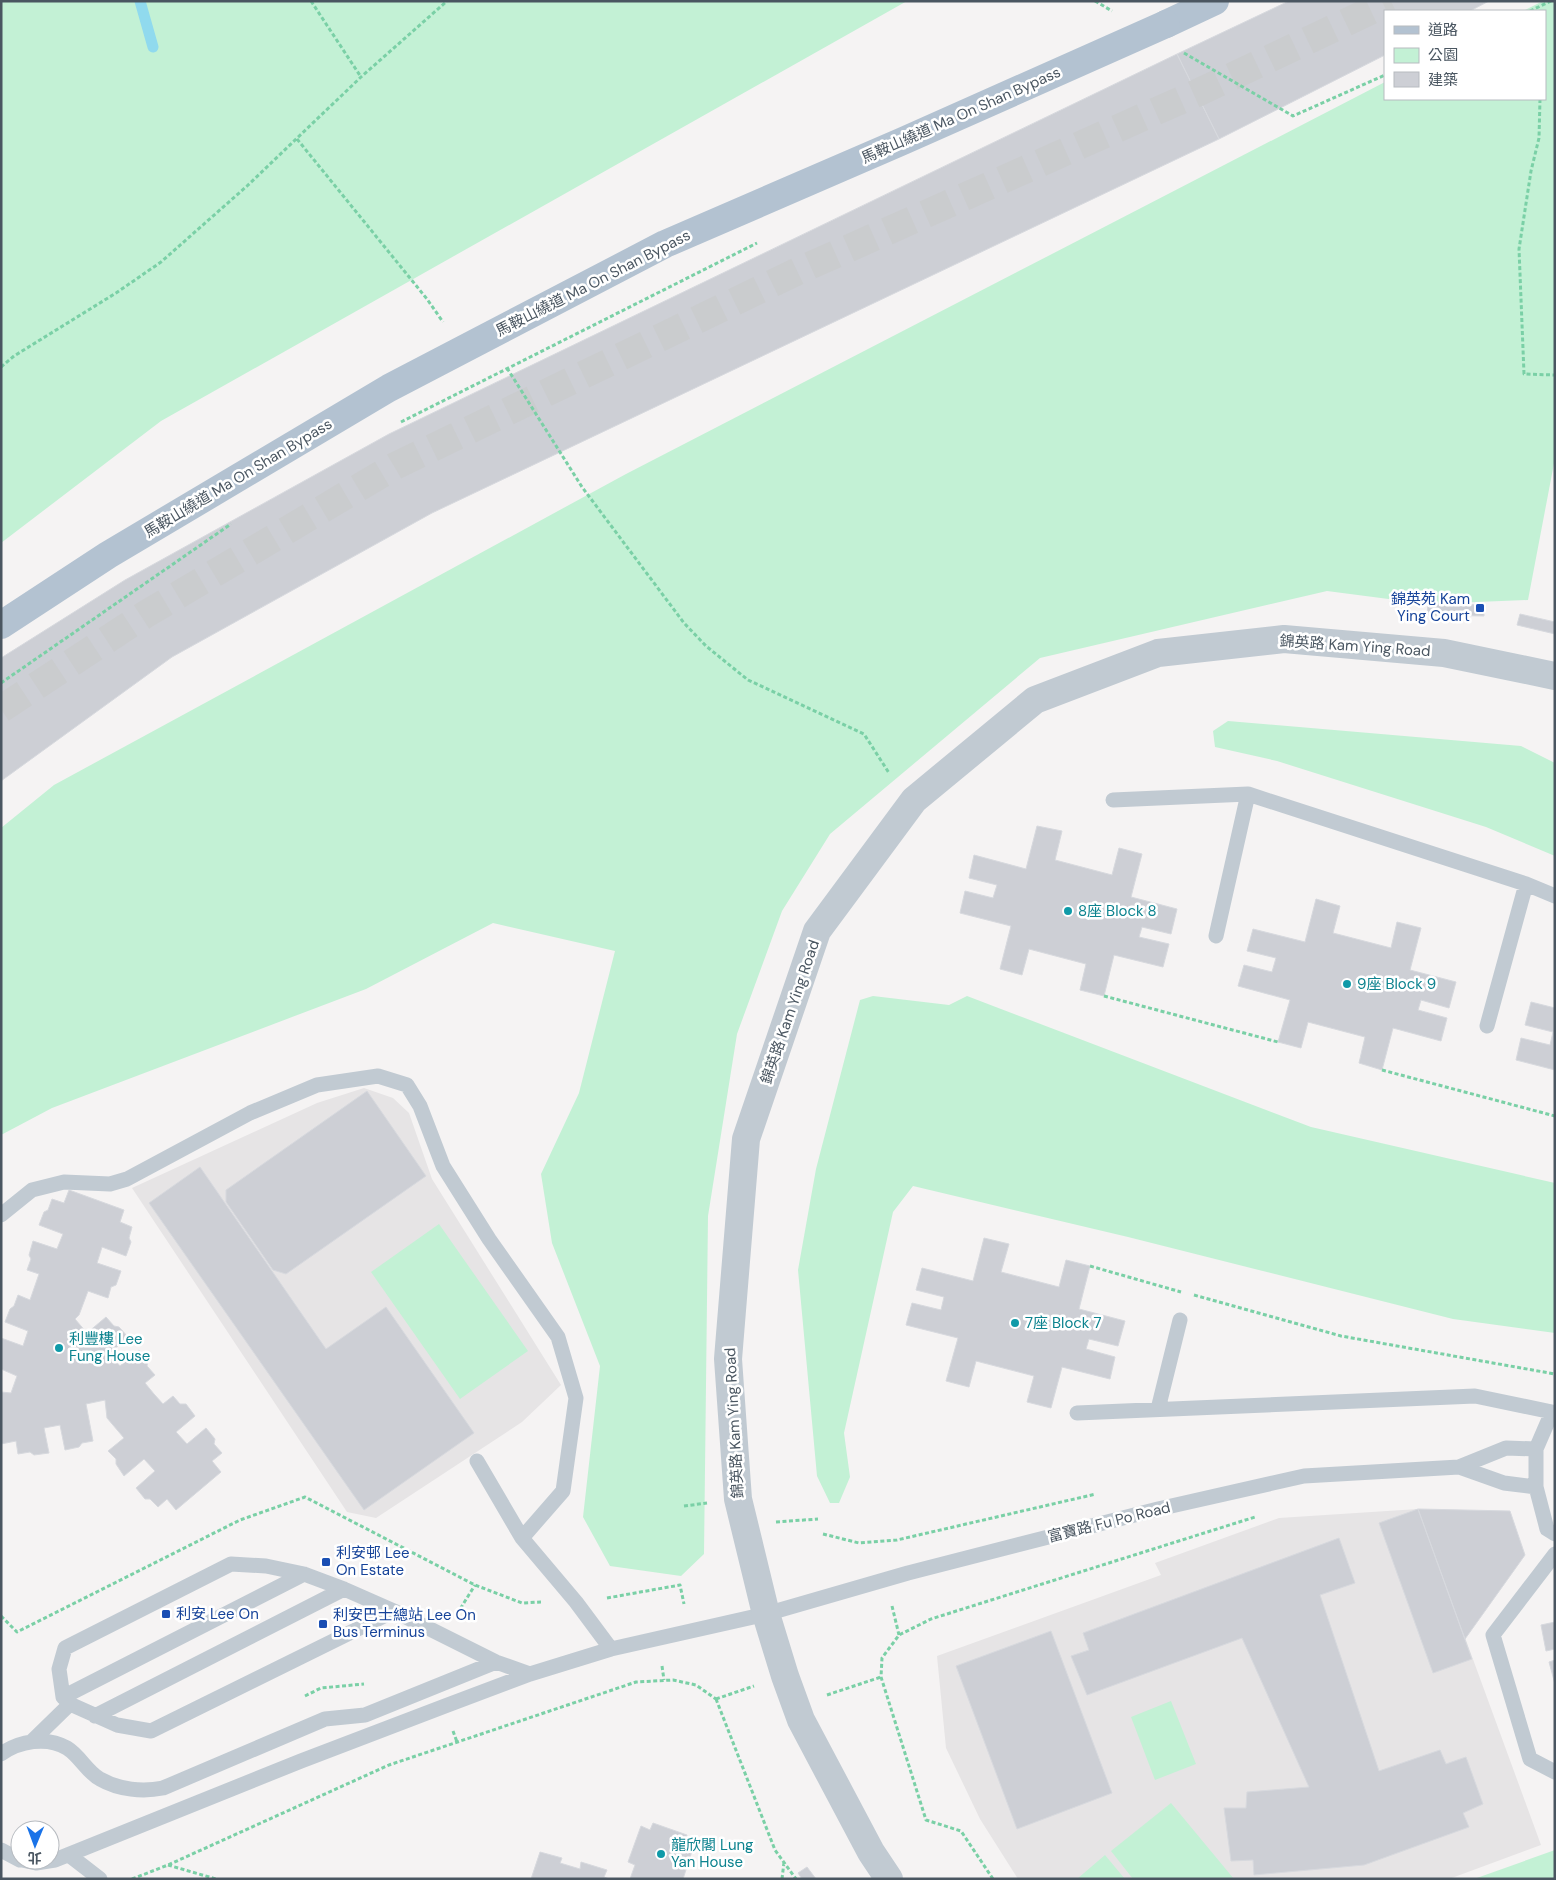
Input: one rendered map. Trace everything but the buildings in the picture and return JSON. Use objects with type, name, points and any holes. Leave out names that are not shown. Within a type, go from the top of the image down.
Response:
[{"type":"main road","name":"馬鞍山繞道 Ma On Shan Bypass","points":[[1,624],[108,555],[389,388],[665,244],[903,141],[1215,1]]},
{"type":"street","name":"錦英路 Kam Ying Road","points":[[889,1879],[872,1852],[801,1720],[784,1676],[766,1614],[738,1499],[728,1359],[746,1139],[817,931],[914,800],[1035,700],[1158,653],[1284,639],[1444,652],[1555,676]]},
{"type":"lane","points":[[1113,800],[1248,794],[1526,884],[1555,896]]},
{"type":"lane","points":[[1216,936],[1248,794]]},
{"type":"lane","points":[[1487,1026],[1526,884]]},
{"type":"lane","points":[[1,1215],[32,1190],[64,1182],[110,1184],[127,1179],[250,1113],[317,1085],[378,1076],[407,1085],[420,1106],[443,1166],[489,1239],[558,1337],[576,1398],[563,1491],[522,1538]]},
{"type":"lane","points":[[1158,1409],[1180,1320]]},
{"type":"lane","points":[[1077,1412],[1475,1396],[1553,1413],[1536,1449],[1536,1487],[1548,1529],[1555,1534]]},
{"type":"lane","name":"富寶路 Fu Po Road","points":[[60,1858],[301,1761],[530,1674],[611,1649],[766,1614],[908,1572],[1304,1476],[1459,1467],[1506,1448],[1536,1449]]},
{"type":"lane","points":[[477,1461],[522,1538],[576,1602],[611,1649]]},
{"type":"lane","name":"富寶路 Fu Po Road","points":[[1459,1467],[1504,1483],[1536,1487]]},
{"type":"lane","points":[[1555,1554],[1493,1635],[1530,1759],[1555,1772]]},
{"type":"lane","points":[[66,1701],[59,1669],[64,1648],[231,1564],[266,1566],[304,1574],[394,1611],[496,1662],[530,1674]]},
{"type":"lane","points":[[31,1742],[66,1701],[304,1574]]},
{"type":"lane","points":[[95,1716],[344,1589]]},
{"type":"lane","points":[[66,1701],[117,1725],[151,1731],[394,1611]]},
{"type":"lane","points":[[1,1754],[18,1744],[49,1742],[67,1748],[92,1774],[102,1780],[132,1790],[148,1792],[164,1788],[325,1719],[365,1715],[496,1662]]},
{"type":"lane","points":[[69,1855],[100,1879]]},
{"type":"path","points":[[312,1],[361,77]]},
{"type":"path","points":[[1,367],[14,356],[116,293],[161,262],[247,186],[361,77],[447,1]]},
{"type":"path","points":[[1095,1],[1120,16]]},
{"type":"path","points":[[1533,10],[1550,1]]},
{"type":"path","points":[[1178,50],[1293,116],[1384,76]]},
{"type":"path","points":[[1540,100],[1539,138],[1531,171],[1519,249],[1524,374],[1555,375]]},
{"type":"path","points":[[297,139],[427,299],[444,323]]},
{"type":"path","points":[[398,424],[763,240]]},
{"type":"path","points":[[507,368],[582,487],[684,623],[706,646],[748,680],[864,734],[889,773]]},
{"type":"path","points":[[1,683],[238,518]]},
{"type":"path","points":[[1104,996],[1278,1042]]},
{"type":"path","points":[[1382,1070],[1555,1116]]},
{"type":"path","points":[[1090,1266],[1183,1292]]},
{"type":"path","points":[[1192,1295],[1341,1336],[1555,1374]]},
{"type":"path","points":[[993,1879],[961,1831],[926,1820],[881,1677],[882,1658],[899,1635],[931,1620],[1258,1516]]},
{"type":"path","points":[[132,1879],[168,1865],[389,1765],[636,1682],[673,1680],[696,1685],[716,1699],[775,1850],[796,1879]]},
{"type":"path","points":[[782,1879],[784,1862]]},
{"type":"path","points":[[168,1865],[216,1879]]},
{"type":"shaded area","points":[[364,1088],[393,1098],[409,1113],[432,1179],[561,1385],[522,1422],[376,1518],[347,1512],[132,1188],[317,1103]]},
{"type":"shaded area","points":[[1418,1509],[1541,1845],[1449,1879],[1018,1879],[980,1819],[946,1748],[937,1656],[1161,1575],[1155,1563],[1279,1518]]},
{"type":"green space","points":[[1,1],[907,1],[161,421],[1,543]]},
{"type":"green space","points":[[1543,1],[1555,1],[1555,458],[1528,600],[1427,604],[1327,591],[1040,658],[830,834],[782,911],[737,1034],[708,1216],[704,1554],[681,1576],[610,1566],[583,1517],[600,1366],[552,1243],[541,1174],[579,1093],[615,951],[493,923],[366,989],[52,1108],[1,1135],[1,828],[54,785],[626,474],[1384,83],[1384,100],[1546,100],[1546,10],[1525,10]]},
{"type":"green space","points":[[1228,721],[1521,746],[1555,763],[1555,856],[1486,827],[1277,761],[1215,747],[1213,731]]},
{"type":"green space","points":[[873,996],[949,1005],[967,996],[1311,1127],[1555,1183],[1555,1333],[1453,1319],[1128,1237],[913,1186],[893,1212],[844,1433],[850,1477],[839,1503],[830,1503],[817,1476],[798,1270],[816,1169],[860,1000]]},
{"type":"green space","points":[[439,1224],[528,1351],[460,1399],[371,1272]]},
{"type":"green space","points":[[1171,1701],[1196,1764],[1155,1780],[1131,1717]]},
{"type":"green space","points":[[1171,1803],[1234,1879],[1133,1879],[1111,1851]]},
{"type":"green space","points":[[1555,1850],[1555,1879],[1474,1879]]},
{"type":"green space","points":[[1105,1855],[1125,1879],[1077,1879]]},
{"type":"waterway","points":[[140,1],[153,47]]},
{"type":"tunnel","points":[[1,709],[146,614],[395,466],[798,271],[1197,93],[1391,1]]},
{"type":"place","name":"錦英苑 Kam Ying Court","points":[[1480,608]]},
{"type":"place","name":"8座 Block 8","points":[[1068,911]]},
{"type":"place","name":"9座 Block 9","points":[[1347,984]]},
{"type":"place","name":"7座 Block 7","points":[[1015,1323]]},
{"type":"place","name":"利豐樓 Lee Fung House","points":[[59,1348]]},
{"type":"place","name":"利安邨 Lee On Estate","points":[[326,1562]]},
{"type":"place","name":"利安 Lee On","points":[[166,1614]]},
{"type":"place","name":"利安巴士總站 Lee On Bus Terminus","points":[[323,1624]]},
{"type":"place","name":"龍欣閣 Lung Yan House","points":[[661,1854]]}]
